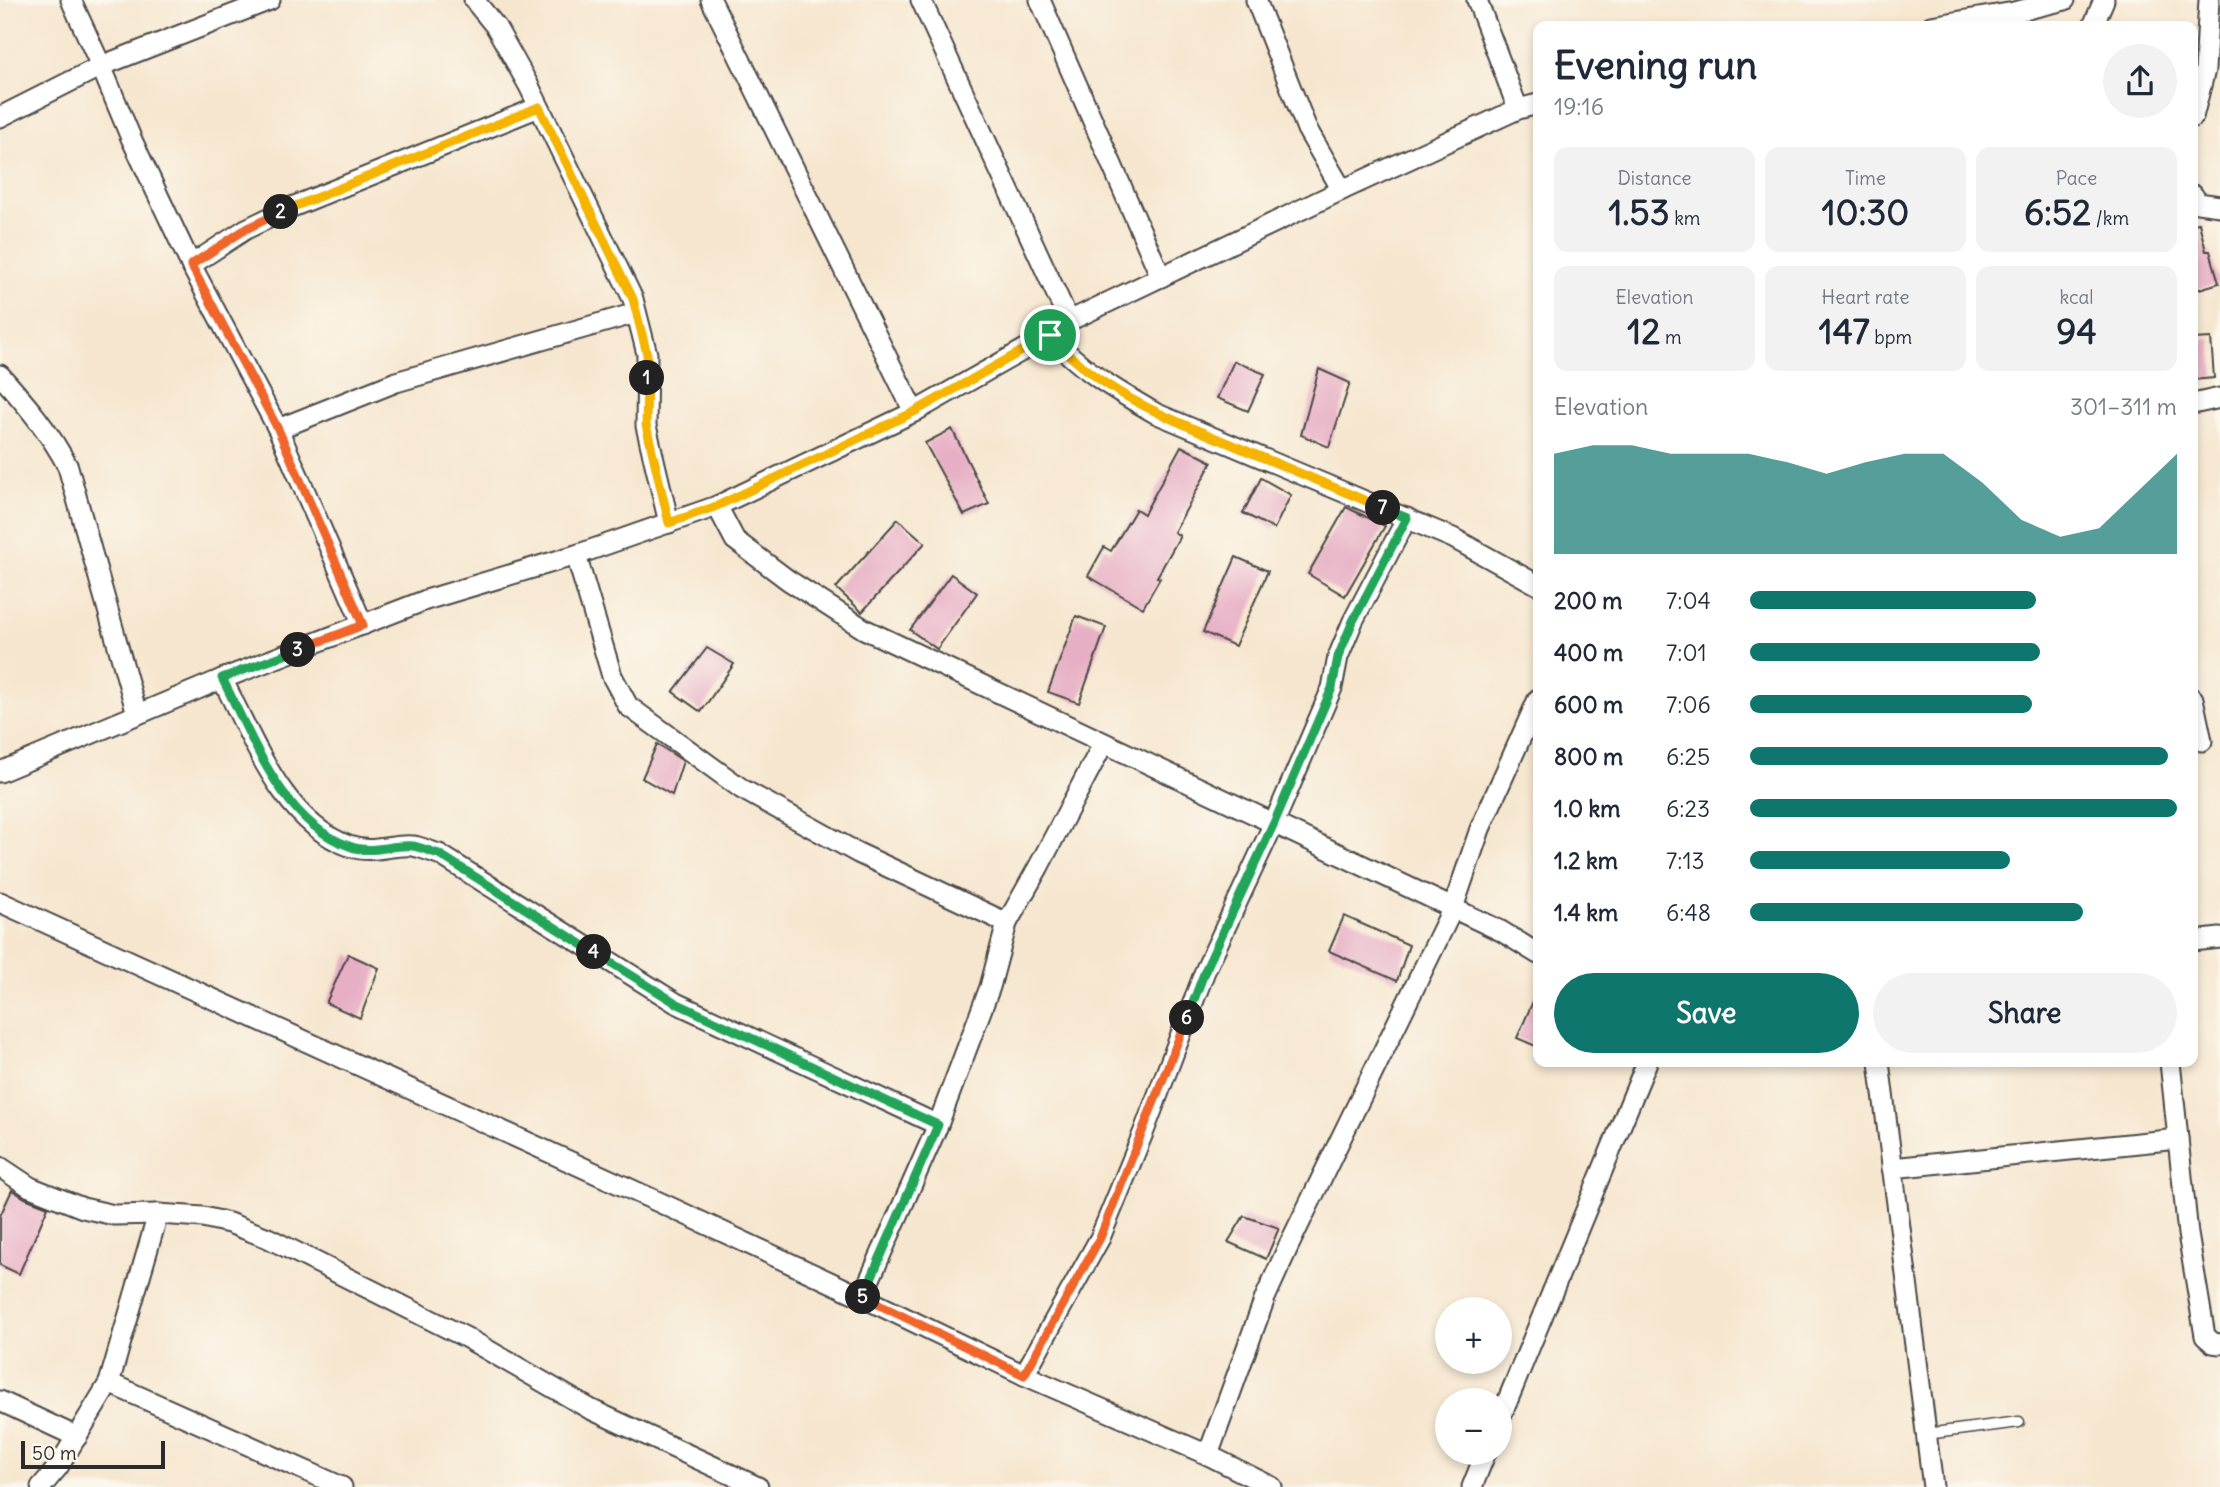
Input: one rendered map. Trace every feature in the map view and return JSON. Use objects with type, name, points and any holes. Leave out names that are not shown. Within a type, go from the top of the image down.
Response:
[{"type":"street","points":[[71,0],[131,138],[191,265],[278,429],[363,625]]},
{"type":"street","points":[[0,117],[101,66],[270,0]]},
{"type":"street","points":[[474,0],[496,27],[539,107],[633,299],[647,354],[646,425],[669,523]]},
{"type":"street","points":[[711,0],[914,412]]},
{"type":"street","points":[[921,0],[1069,321]]},
{"type":"street","points":[[1040,0],[1161,277]]},
{"type":"street","points":[[1256,0],[1307,129],[1342,190]]},
{"type":"street","points":[[1476,0],[1518,109]]},
{"type":"street","points":[[2095,21],[2104,0]]},
{"type":"street","points":[[2198,97],[2205,70],[2209,0]]},
{"type":"street","points":[[1950,21],[2009,6],[2054,1]]},
{"type":"street","points":[[0,772],[222,678],[426,600],[576,555],[717,506],[914,412],[1050,335],[1069,321],[1342,190],[1518,109],[1533,105]]},
{"type":"street","points":[[191,265],[246,229],[292,207],[539,107]]},
{"type":"street","points":[[2198,203],[2220,206]]},
{"type":"street","points":[[278,429],[396,382],[636,313]]},
{"type":"street","points":[[1050,335],[1067,355],[1111,387],[1155,413],[1453,538],[1533,582]]},
{"type":"street","points":[[0,375],[38,418],[68,467],[137,714]]},
{"type":"street","points":[[2198,403],[2220,398]]},
{"type":"street","points":[[717,506],[735,540],[863,629],[1501,931],[1533,951]]},
{"type":"street","points":[[1024,1375],[1100,1238],[1205,971],[1274,823],[1332,688],[1338,657],[1353,621],[1407,518]]},
{"type":"street","points":[[576,555],[612,676],[628,706],[742,789],[858,853],[1007,923]]},
{"type":"street","points":[[222,678],[279,789],[298,813],[320,831],[348,846],[368,851],[412,846],[439,854],[676,1003],[938,1125]]},
{"type":"street","points":[[1208,1455],[1265,1298],[1453,908],[1480,829],[1533,710]]},
{"type":"street","points":[[2198,716],[2205,740]]},
{"type":"street","points":[[862,1297],[938,1125],[990,987],[1007,923],[1103,744]]},
{"type":"street","points":[[0,902],[862,1297],[1024,1375],[1208,1455],[1272,1487]]},
{"type":"street","points":[[2198,940],[2220,938]]},
{"type":"street","points":[[1512,1390],[1645,1067]]},
{"type":"street","points":[[1880,1067],[1933,1487]]},
{"type":"street","points":[[2171,1067],[2188,1234],[2205,1336],[2213,1343],[2220,1344]]},
{"type":"street","points":[[1892,1168],[2178,1139]]},
{"type":"street","points":[[0,1167],[30,1187],[83,1208],[114,1214],[203,1217],[229,1223],[268,1238],[467,1338],[590,1409],[758,1487]]},
{"type":"street","points":[[41,1487],[58,1467],[108,1383],[158,1214]]},
{"type":"street","points":[[108,1383],[342,1487]]},
{"type":"street","points":[[0,1401],[77,1437]]},
{"type":"street","points":[[1472,1487],[1481,1465]]},
{"type":"lane","points":[[1926,1434],[2019,1422]]},
{"type":"building","points":[[2198,223],[2206,251],[2210,251],[2219,283],[2198,289]]},
{"type":"building","points":[[2211,338],[2214,378],[2198,380],[2198,339]]},
{"type":"building","points":[[1234,361],[1265,374],[1248,411],[1217,398]]},
{"type":"building","points":[[1319,369],[1350,383],[1329,447],[1301,435]]},
{"type":"building","points":[[952,429],[989,504],[964,515],[925,443]]},
{"type":"building","points":[[1181,446],[1212,462],[1174,532],[1180,536],[1143,608],[1088,576],[1104,547],[1111,551],[1136,509],[1144,514]]},
{"type":"building","points":[[1261,478],[1291,495],[1274,529],[1243,513]]},
{"type":"building","points":[[1346,507],[1385,526],[1345,596],[1308,574]]},
{"type":"building","points":[[898,519],[925,543],[862,612],[836,588]]},
{"type":"building","points":[[1236,557],[1268,571],[1235,646],[1203,632]]},
{"type":"building","points":[[951,574],[977,593],[937,649],[910,630]]},
{"type":"building","points":[[1076,616],[1106,627],[1079,703],[1048,692]]},
{"type":"building","points":[[707,648],[734,664],[701,712],[673,692]]},
{"type":"building","points":[[657,744],[683,761],[672,795],[642,778]]},
{"type":"building","points":[[1344,916],[1409,945],[1397,981],[1329,951]]},
{"type":"building","points":[[348,954],[379,968],[360,1018],[326,1003]]},
{"type":"building","points":[[1533,1001],[1533,1045],[1517,1038]]},
{"type":"building","points":[[12,1190],[48,1207],[19,1274],[0,1265],[0,1216]]},
{"type":"building","points":[[1244,1216],[1279,1228],[1266,1259],[1228,1242]]},
{"type":"route","points":[[539,107],[633,299],[647,354],[646,425],[669,523],[717,506],[914,412],[1050,335],[1067,355],[1111,387],[1155,413],[1407,518],[1353,621],[1338,657],[1332,688],[1274,823],[1205,971],[1100,1238],[1024,1375],[862,1297],[938,1125],[676,1003],[439,854],[412,846],[368,851],[348,846],[320,831],[298,813],[279,789],[222,678],[363,625],[278,429],[191,265],[246,229],[292,207],[539,107]]}]
